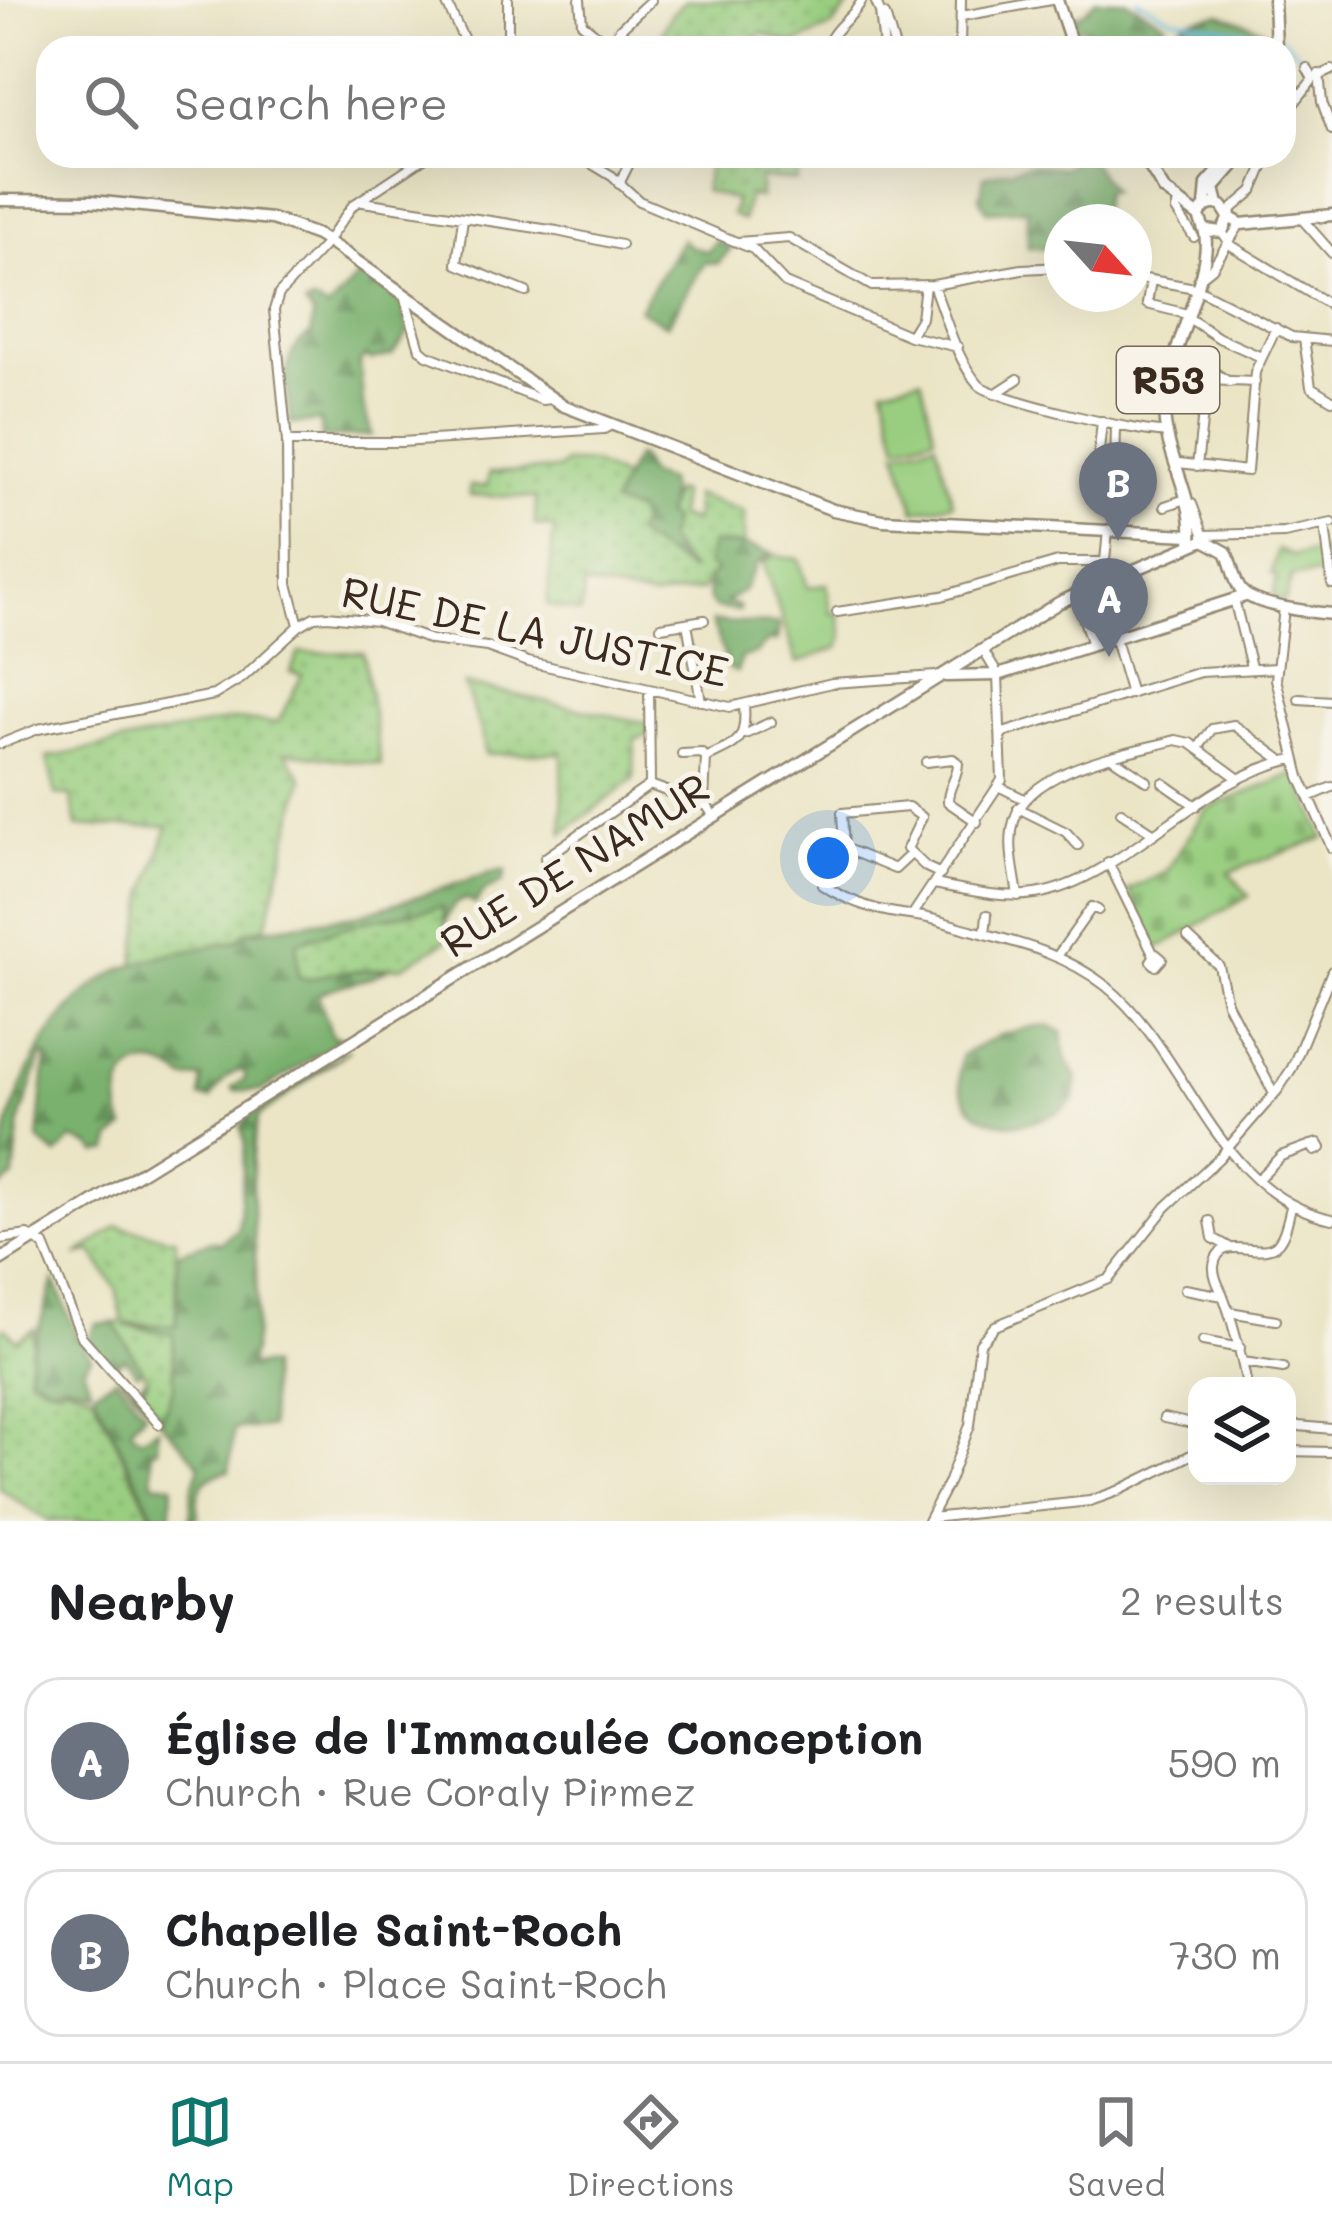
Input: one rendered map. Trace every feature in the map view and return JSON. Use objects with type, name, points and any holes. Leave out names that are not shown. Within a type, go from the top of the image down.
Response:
[{"type":"main road","points":[[1054,0],[1068,36]]},
{"type":"main road","points":[[1271,0],[1274,36]]},
{"type":"main road","points":[[1150,168],[1178,202],[1241,224],[1332,215]]},
{"type":"main road","points":[[1219,213],[1207,184],[1221,168]]},
{"type":"main road","points":[[1213,235],[1219,213],[1216,184],[1231,168]]},
{"type":"main road","points":[[0,200],[92,201],[246,215],[272,222],[327,241],[529,390],[611,425],[852,515],[928,524],[1198,536],[1226,552],[1239,597]]},
{"type":"main road","name":"R53","points":[[1198,536],[1166,432],[1165,395],[1219,213]]},
{"type":"main road","name":"RUE DE NAMUR","points":[[0,1260],[1075,593],[1185,549],[1198,536]]},
{"type":"main road","points":[[943,676],[998,675],[1239,597],[1325,613],[1332,624]]},
{"type":"street","points":[[446,0],[462,36]]},
{"type":"street","points":[[508,0],[508,36]]},
{"type":"street","points":[[580,0],[582,23],[597,36]]},
{"type":"street","points":[[615,36],[651,0]]},
{"type":"street","points":[[832,36],[862,0]]},
{"type":"street","points":[[875,0],[883,36]]},
{"type":"street","points":[[961,0],[961,36]]},
{"type":"street","points":[[962,16],[1054,0]]},
{"type":"street","points":[[880,12],[886,15],[892,36]]},
{"type":"street","points":[[1306,68],[1315,83],[1322,121],[1332,134]]},
{"type":"street","points":[[1296,103],[1332,70]]},
{"type":"street","points":[[299,626],[288,584],[287,442],[274,310],[278,294],[353,205],[409,168]]},
{"type":"street","points":[[596,168],[650,206],[764,258],[784,283],[910,336],[958,347]]},
{"type":"street","points":[[619,184],[627,168]]},
{"type":"street","points":[[1219,213],[1247,198],[1262,168]]},
{"type":"street","points":[[361,201],[621,245]]},
{"type":"street","points":[[1178,202],[1176,210],[1332,307]]},
{"type":"street","points":[[463,218],[457,264],[526,292]]},
{"type":"street","points":[[1301,218],[1332,253]]},
{"type":"street","points":[[1202,276],[1213,235]]},
{"type":"street","points":[[1197,289],[1213,235]]},
{"type":"street","points":[[737,242],[789,238],[872,286],[929,285],[1044,268]]},
{"type":"street","points":[[1152,280],[1197,289],[1304,339],[1331,337]]},
{"type":"street","points":[[910,336],[921,318],[929,285]]},
{"type":"street","points":[[929,285],[976,382],[994,395],[1166,432]]},
{"type":"street","points":[[409,302],[420,349],[427,355],[529,390]]},
{"type":"street","points":[[1152,305],[1189,316],[1219,338],[1262,357]]},
{"type":"street","points":[[1189,316],[1168,416],[1198,536],[1284,532],[1328,524],[1332,584]]},
{"type":"street","points":[[1179,464],[1247,471],[1255,382],[1276,328]]},
{"type":"street","points":[[1304,339],[1311,387],[1332,400]]},
{"type":"street","points":[[1178,360],[1208,368],[1229,382]]},
{"type":"street","points":[[1197,466],[1208,368]]},
{"type":"street","points":[[994,395],[1018,379]]},
{"type":"street","points":[[1207,380],[1255,382]]},
{"type":"street","points":[[1099,451],[1102,421]]},
{"type":"street","points":[[1116,424],[1114,532],[1101,581],[1131,694]]},
{"type":"street","points":[[287,442],[483,438],[611,425]]},
{"type":"street","points":[[1165,506],[1187,499]]},
{"type":"street","points":[[1226,552],[1229,536]]},
{"type":"street","points":[[837,612],[942,596],[1058,562],[1105,562]]},
{"type":"street","points":[[1075,593],[1092,644]]},
{"type":"street","points":[[1239,597],[1251,667]]},
{"type":"street","points":[[1284,606],[1277,668],[1295,759],[1332,848]]},
{"type":"street","name":"RUE DE LA JUSTICE","points":[[0,744],[38,729],[214,695],[242,678],[314,617],[377,621],[431,640],[487,647],[528,662],[649,690],[744,706],[832,682],[943,676]]},
{"type":"street","points":[[661,627],[704,620]]},
{"type":"street","points":[[687,623],[701,701]]},
{"type":"street","points":[[912,915],[1000,787],[1004,769],[998,675],[983,650]]},
{"type":"street","points":[[1003,733],[1199,673],[1277,668]]},
{"type":"street","points":[[649,690],[650,785]]},
{"type":"street","points":[[1300,699],[1332,701]]},
{"type":"street","points":[[744,706],[744,734]]},
{"type":"street","points":[[706,758],[770,722]]},
{"type":"street","points":[[1198,748],[1211,730],[1234,725],[1283,761]]},
{"type":"street","points":[[1018,896],[1011,839],[1021,804],[1050,778],[1184,741],[1240,779]]},
{"type":"street","points":[[682,754],[702,753],[706,758],[705,806]]},
{"type":"street","points":[[926,762],[953,759],[958,763],[958,778],[948,802],[977,822]]},
{"type":"street","points":[[1113,759],[1147,781]]},
{"type":"street","points":[[934,884],[1018,896],[1061,888],[1240,779],[1295,759]]},
{"type":"street","points":[[1163,783],[1196,806]]},
{"type":"street","points":[[650,785],[705,806],[715,818]]},
{"type":"street","points":[[545,858],[650,785]]},
{"type":"street","points":[[1000,787],[1078,845]]},
{"type":"street","points":[[1309,796],[1332,787]]},
{"type":"street","points":[[911,854],[895,869],[844,848],[842,813],[908,807],[922,817],[908,844],[911,854],[941,874]]},
{"type":"street","points":[[1121,812],[1153,833]]},
{"type":"street","points":[[1108,862],[1154,955]]},
{"type":"street","points":[[822,885],[881,912],[912,915],[1058,955],[1126,1005],[1227,1148],[1258,1179],[1291,1207],[1332,1219]]},
{"type":"street","points":[[1058,955],[1092,907],[1098,910]]},
{"type":"street","points":[[985,934],[987,915]]},
{"type":"street","points":[[1188,938],[1219,966],[1227,1003],[1274,1094]]},
{"type":"street","points":[[928,1520],[970,1425],[977,1352],[988,1334],[1012,1318],[1109,1280],[1166,1207],[1274,1094],[1292,1068],[1332,971]]},
{"type":"street","points":[[1258,1179],[1281,1156],[1311,1145]]},
{"type":"street","points":[[1210,1221],[1214,1238],[1230,1247],[1269,1250],[1280,1241],[1291,1207]]},
{"type":"street","points":[[0,1239],[28,1235],[44,1245],[82,1336],[159,1424]]},
{"type":"street","points":[[1230,1247],[1214,1264],[1245,1377]]},
{"type":"street","points":[[1185,1289],[1223,1296]]},
{"type":"street","points":[[1230,1312],[1276,1320]]},
{"type":"street","points":[[1203,1341],[1240,1348]]},
{"type":"street","points":[[1242,1362],[1283,1368]]},
{"type":"street","points":[[1164,1418],[1188,1423]]},
{"type":"street","points":[[1296,1426],[1332,1429]]},
{"type":"street","points":[[1296,1450],[1332,1452]]},
{"type":"street","points":[[928,1520],[1090,1501],[1188,1456]]},
{"type":"green space","points":[[686,0],[854,0],[832,27],[812,36],[660,36]]},
{"type":"green space","points":[[1095,0],[1127,1],[1166,23],[1150,36],[1089,36],[1087,28],[1075,29],[1071,18]]},
{"type":"green space","points":[[1220,14],[1262,29],[1253,36],[1172,36],[1186,22]]},
{"type":"green space","points":[[708,168],[798,168],[796,181],[760,178],[760,198],[748,195],[743,220],[732,215],[735,200],[704,191]]},
{"type":"green space","points":[[1015,168],[1096,168],[1111,191],[1104,192],[1102,204],[1044,204],[1044,249],[1028,247],[1028,209],[987,211],[980,198],[984,176]]},
{"type":"green space","points":[[682,239],[707,252],[716,241],[731,249],[717,264],[705,262],[667,325],[639,309]]},
{"type":"green space","points":[[361,274],[403,303],[409,332],[392,355],[371,360],[366,356],[360,362],[363,404],[372,435],[322,438],[320,421],[291,424],[289,363],[300,342],[311,334],[313,314],[305,305],[313,302],[328,309]]},
{"type":"green space","points":[[921,378],[935,436],[898,445],[884,387]]},
{"type":"green space","points":[[936,442],[953,503],[915,511],[897,451]]},
{"type":"green space","points":[[635,457],[648,475],[667,481],[670,497],[665,515],[672,521],[667,541],[692,572],[639,538],[635,533],[640,524],[637,512],[612,504]]},
{"type":"green space","points":[[565,463],[592,463],[624,479],[612,504],[638,512],[640,524],[675,552],[667,541],[672,521],[665,515],[674,491],[681,493],[678,517],[695,521],[694,495],[744,512],[744,545],[711,544],[717,571],[702,590],[652,598],[584,585],[581,613],[547,605],[554,528],[535,525],[536,498],[470,495],[470,486],[487,486],[489,473],[559,469]]},
{"type":"green space","points":[[711,544],[744,545],[772,553],[757,564],[743,591],[726,602],[739,606],[739,611],[715,608],[709,601],[707,579],[716,571],[707,565]]},
{"type":"green space","points":[[1278,550],[1292,556],[1325,551],[1325,574],[1292,576],[1285,601],[1273,599],[1277,576],[1271,574]]},
{"type":"green space","points":[[775,555],[799,559],[808,588],[827,584],[831,613],[839,613],[843,636],[839,647],[797,663],[763,563]]},
{"type":"green space","points":[[712,622],[779,624],[777,641],[742,657],[737,672],[729,669]]},
{"type":"green space","points":[[363,652],[381,765],[285,752],[303,778],[266,926],[237,940],[134,964],[147,891],[168,826],[77,827],[71,796],[56,795],[47,758],[231,720],[278,722],[302,675],[290,672],[299,653]]},
{"type":"green space","points":[[464,684],[647,723],[648,736],[635,739],[634,779],[563,833],[562,753],[485,754]]},
{"type":"green space","points":[[1297,773],[1324,838],[1229,872],[1249,896],[1157,949],[1129,890],[1166,872],[1206,809]]},
{"type":"green space","points":[[506,871],[503,882],[484,891],[475,904],[467,899],[458,902],[445,924],[443,907],[365,921],[297,942],[298,976],[308,980],[389,968],[318,994],[332,1036],[343,1038],[261,1091],[235,1091],[232,1088],[245,1079],[245,1071],[239,1071],[225,1079],[211,1099],[201,1098],[202,1078],[185,1079],[169,1068],[142,1065],[123,1081],[119,1094],[125,1128],[112,1139],[110,1151],[97,1153],[72,1139],[57,1155],[38,1140],[46,1057],[42,1054],[20,1120],[14,1177],[0,1188],[10,1121],[37,1054],[57,1024],[107,977],[149,959],[237,941],[246,932],[361,914]]},
{"type":"green space","points":[[444,906],[446,941],[402,967],[331,973],[308,980],[298,977],[297,942],[365,921]]},
{"type":"green space","points":[[1036,1026],[1062,1032],[1065,1057],[1077,1078],[1074,1100],[1035,1121],[1014,1124],[977,1113],[965,1099],[960,1080],[962,1055],[1000,1035]]},
{"type":"green space","points":[[350,1049],[258,1117],[252,1180],[256,1304],[249,1366],[269,1366],[270,1427],[234,1429],[229,1471],[202,1486],[198,1517],[190,1519],[200,1465],[89,1341],[96,1324],[114,1323],[142,1370],[136,1373],[125,1357],[114,1367],[135,1389],[146,1382],[139,1393],[162,1417],[174,1386],[173,1335],[126,1323],[177,1326],[177,1253],[212,1241],[221,1243],[238,1229],[245,1143],[241,1126],[255,1108]]},
{"type":"green space","points":[[118,1226],[176,1239],[177,1326],[127,1323],[174,1334],[174,1386],[162,1418],[138,1393],[148,1380],[114,1323],[123,1322],[116,1289],[91,1251],[76,1256]]},
{"type":"green space","points":[[54,1280],[91,1357],[83,1368],[91,1388],[64,1382],[51,1387],[30,1373],[31,1353]]},
{"type":"green space","points":[[5,1327],[16,1340],[34,1329],[28,1377],[59,1389],[64,1384],[93,1394],[154,1521],[48,1521],[0,1489],[0,1331]]},
{"type":"green space","points":[[116,1378],[145,1413],[131,1427],[134,1434],[141,1438],[158,1428],[157,1449],[151,1449],[153,1483],[173,1485],[170,1521],[157,1521],[96,1397],[95,1390]]},
{"type":"waterway","points":[[1137,0],[1172,18],[1273,36]]},
{"type":"waterway","points":[[1296,52],[1309,65]]},
{"type":"place","name":"Chapelle Saint-Roch","points":[[1118,541]]},
{"type":"place","name":"Église de l'Immaculée Conception","points":[[1109,657]]}]
